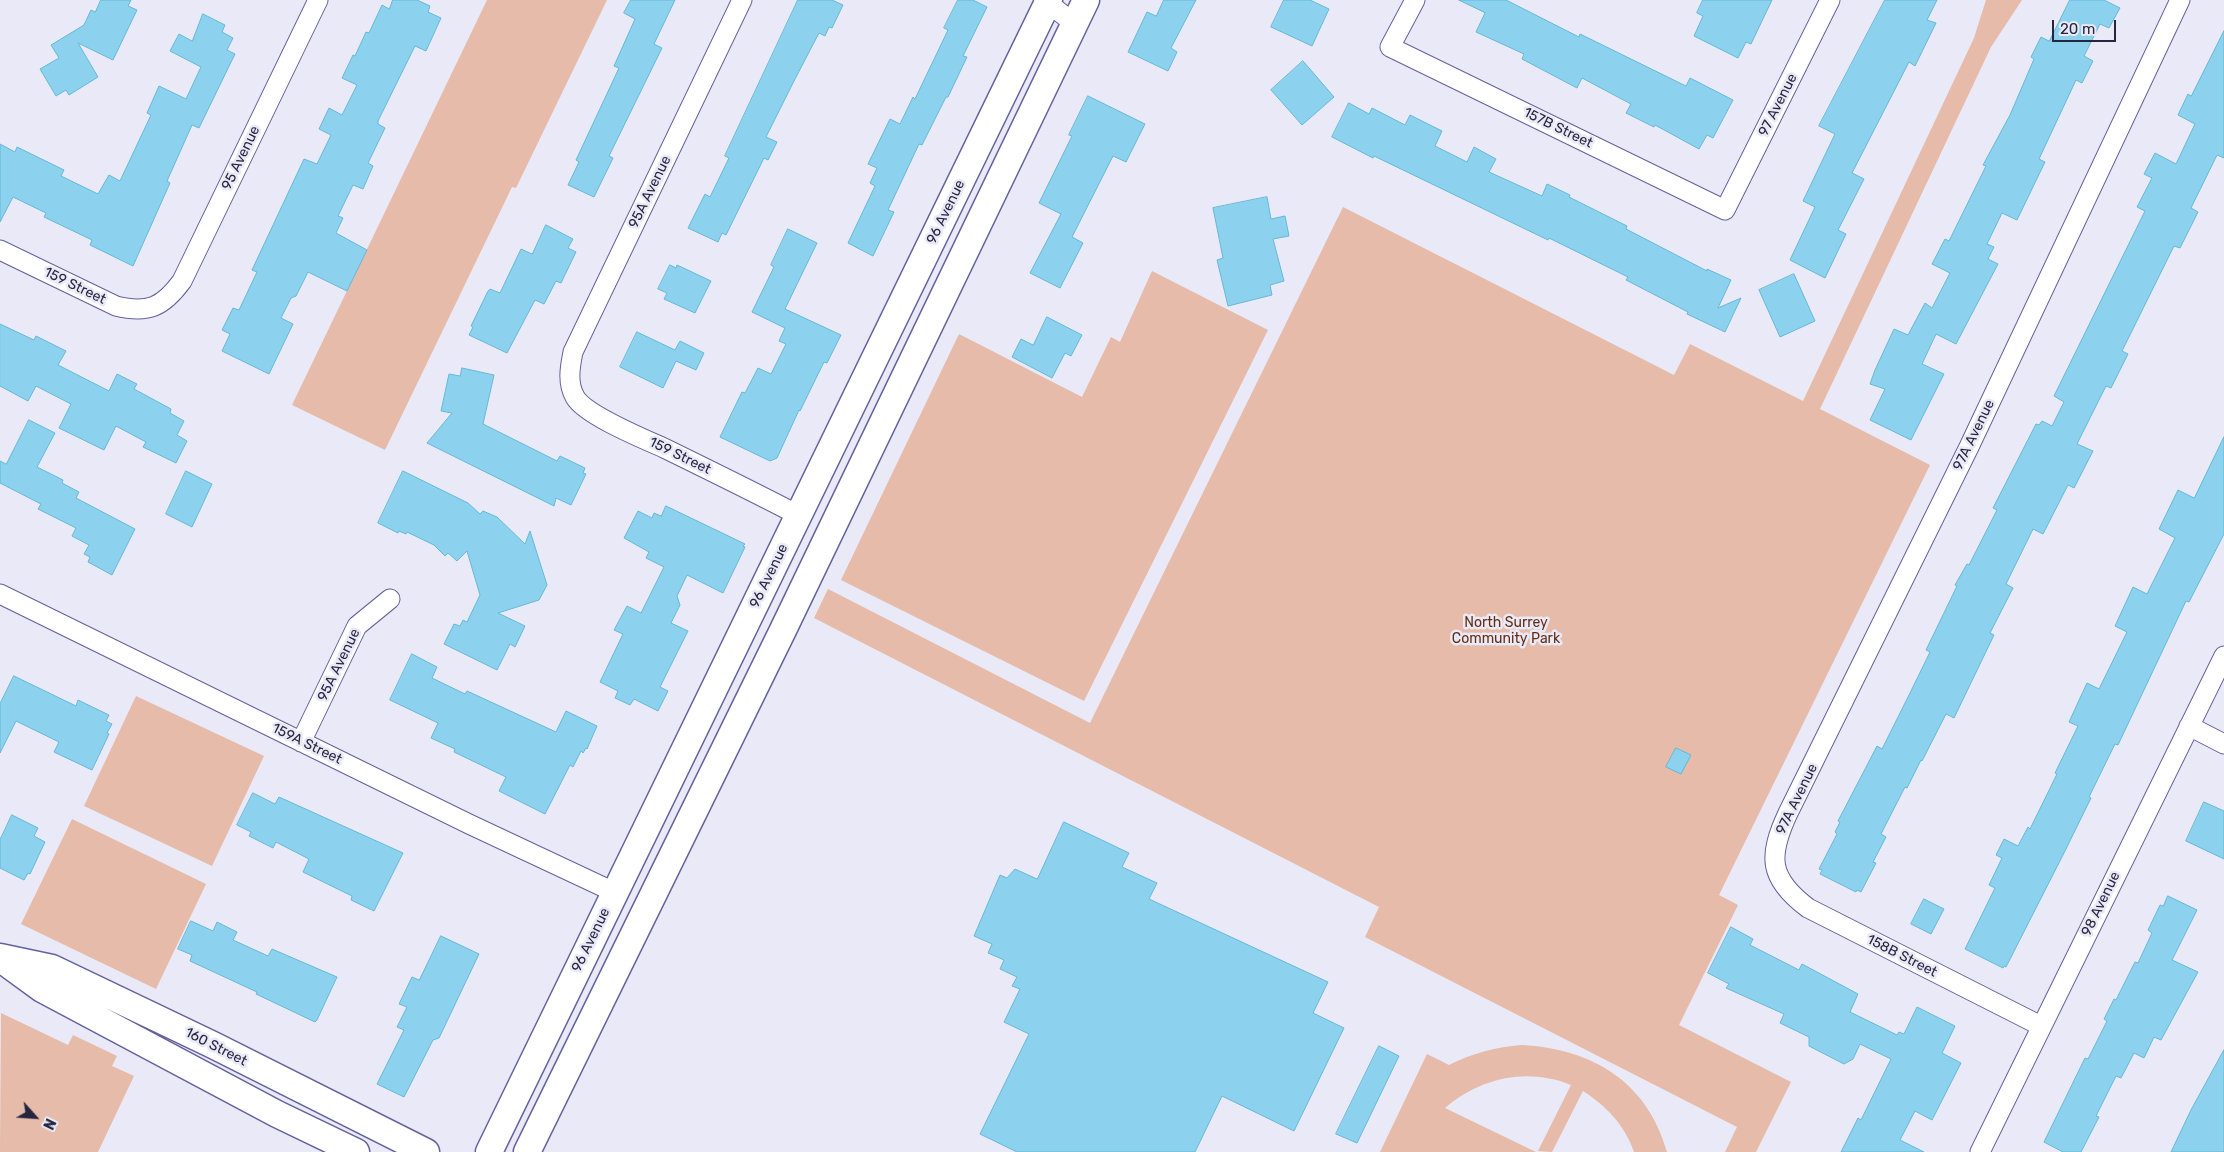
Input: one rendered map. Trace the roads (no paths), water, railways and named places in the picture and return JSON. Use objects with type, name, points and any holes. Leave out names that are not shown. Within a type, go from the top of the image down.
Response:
[{"type":"main road","points":[[527,1152],[783,630],[1086,0]]},
{"type":"main road","name":"96 Avenue","points":[[489,1152],[1047,1]]},
{"type":"main road","name":"160 Street","points":[[0,958],[42,989],[277,1114],[356,1152]]},
{"type":"main road","name":"160 Street","points":[[0,958],[52,968],[213,1045],[426,1152]]},
{"type":"street","name":"95 Avenue","points":[[153,306],[170,296],[182,281],[318,0]]},
{"type":"street","name":"95A Avenue","points":[[571,386],[569,370],[573,352],[742,0]]},
{"type":"street","name":"157B Street","points":[[1414,0],[1390,47],[1725,210]]},
{"type":"street","name":"97 Avenue","points":[[1725,210],[1830,0]]},
{"type":"street","name":"97A Avenue","points":[[1777,870],[1774,850],[1784,821],[1969,447],[2180,0]]},
{"type":"street","points":[[1047,1],[1074,24]]},
{"type":"street","name":"159 Street","points":[[0,250],[116,306],[136,311],[153,306]]},
{"type":"street","name":"159 Street","points":[[571,386],[576,398],[586,408],[616,425],[798,515]]},
{"type":"street","name":"159A Street","points":[[0,594],[301,742],[614,892]]},
{"type":"street","name":"95A Avenue","points":[[301,742],[357,626],[390,599]]},
{"type":"street","name":"98 Avenue","points":[[1980,1152],[2224,656]]},
{"type":"street","points":[[2189,726],[2224,744]]},
{"type":"street","name":"158B Street","points":[[1777,870],[1787,889],[1808,908],[2041,1026]]},
{"type":"park label","name":"North Surrey Community Park","points":[[1506,632]]}]
